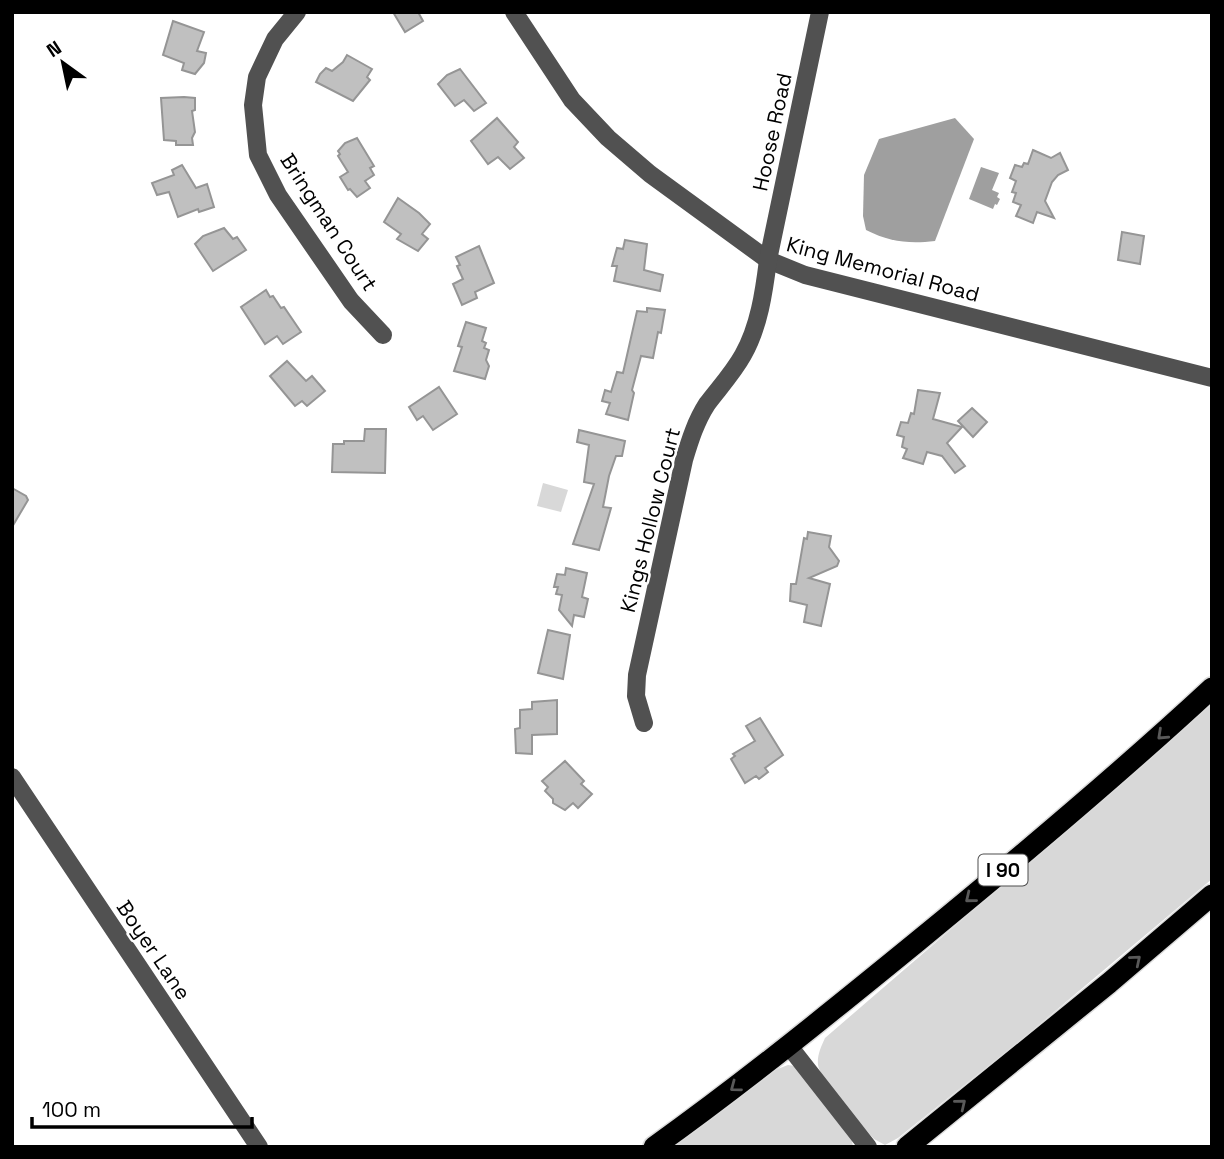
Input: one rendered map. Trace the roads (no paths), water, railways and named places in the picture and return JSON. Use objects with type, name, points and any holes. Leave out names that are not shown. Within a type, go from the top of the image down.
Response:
[{"type":"highway","name":"I 90","points":[[654,1147],[789,1046],[1131,763],[1212,688]]},
{"type":"highway","points":[[907,1147],[1109,983],[1212,895]]},
{"type":"street","name":"Bringman Court","points":[[297,12],[275,39],[257,77],[253,105],[258,155],[278,195],[351,301],[383,334]]},
{"type":"street","name":"King Memorial Road","points":[[514,12],[572,100],[608,138],[650,174],[768,260],[804,275],[1212,379]]},
{"type":"street","name":"Hoose Road","points":[[768,260],[820,12]]},
{"type":"street","name":"Kings Hollow Court","points":[[644,723],[636,696],[637,675],[684,460],[691,435],[705,407],[743,356],[753,333],[764,291],[768,260]]},
{"type":"street","name":"Boyer Lane","points":[[12,777],[259,1147]]},
{"type":"street","points":[[789,1046],[868,1147]]}]
